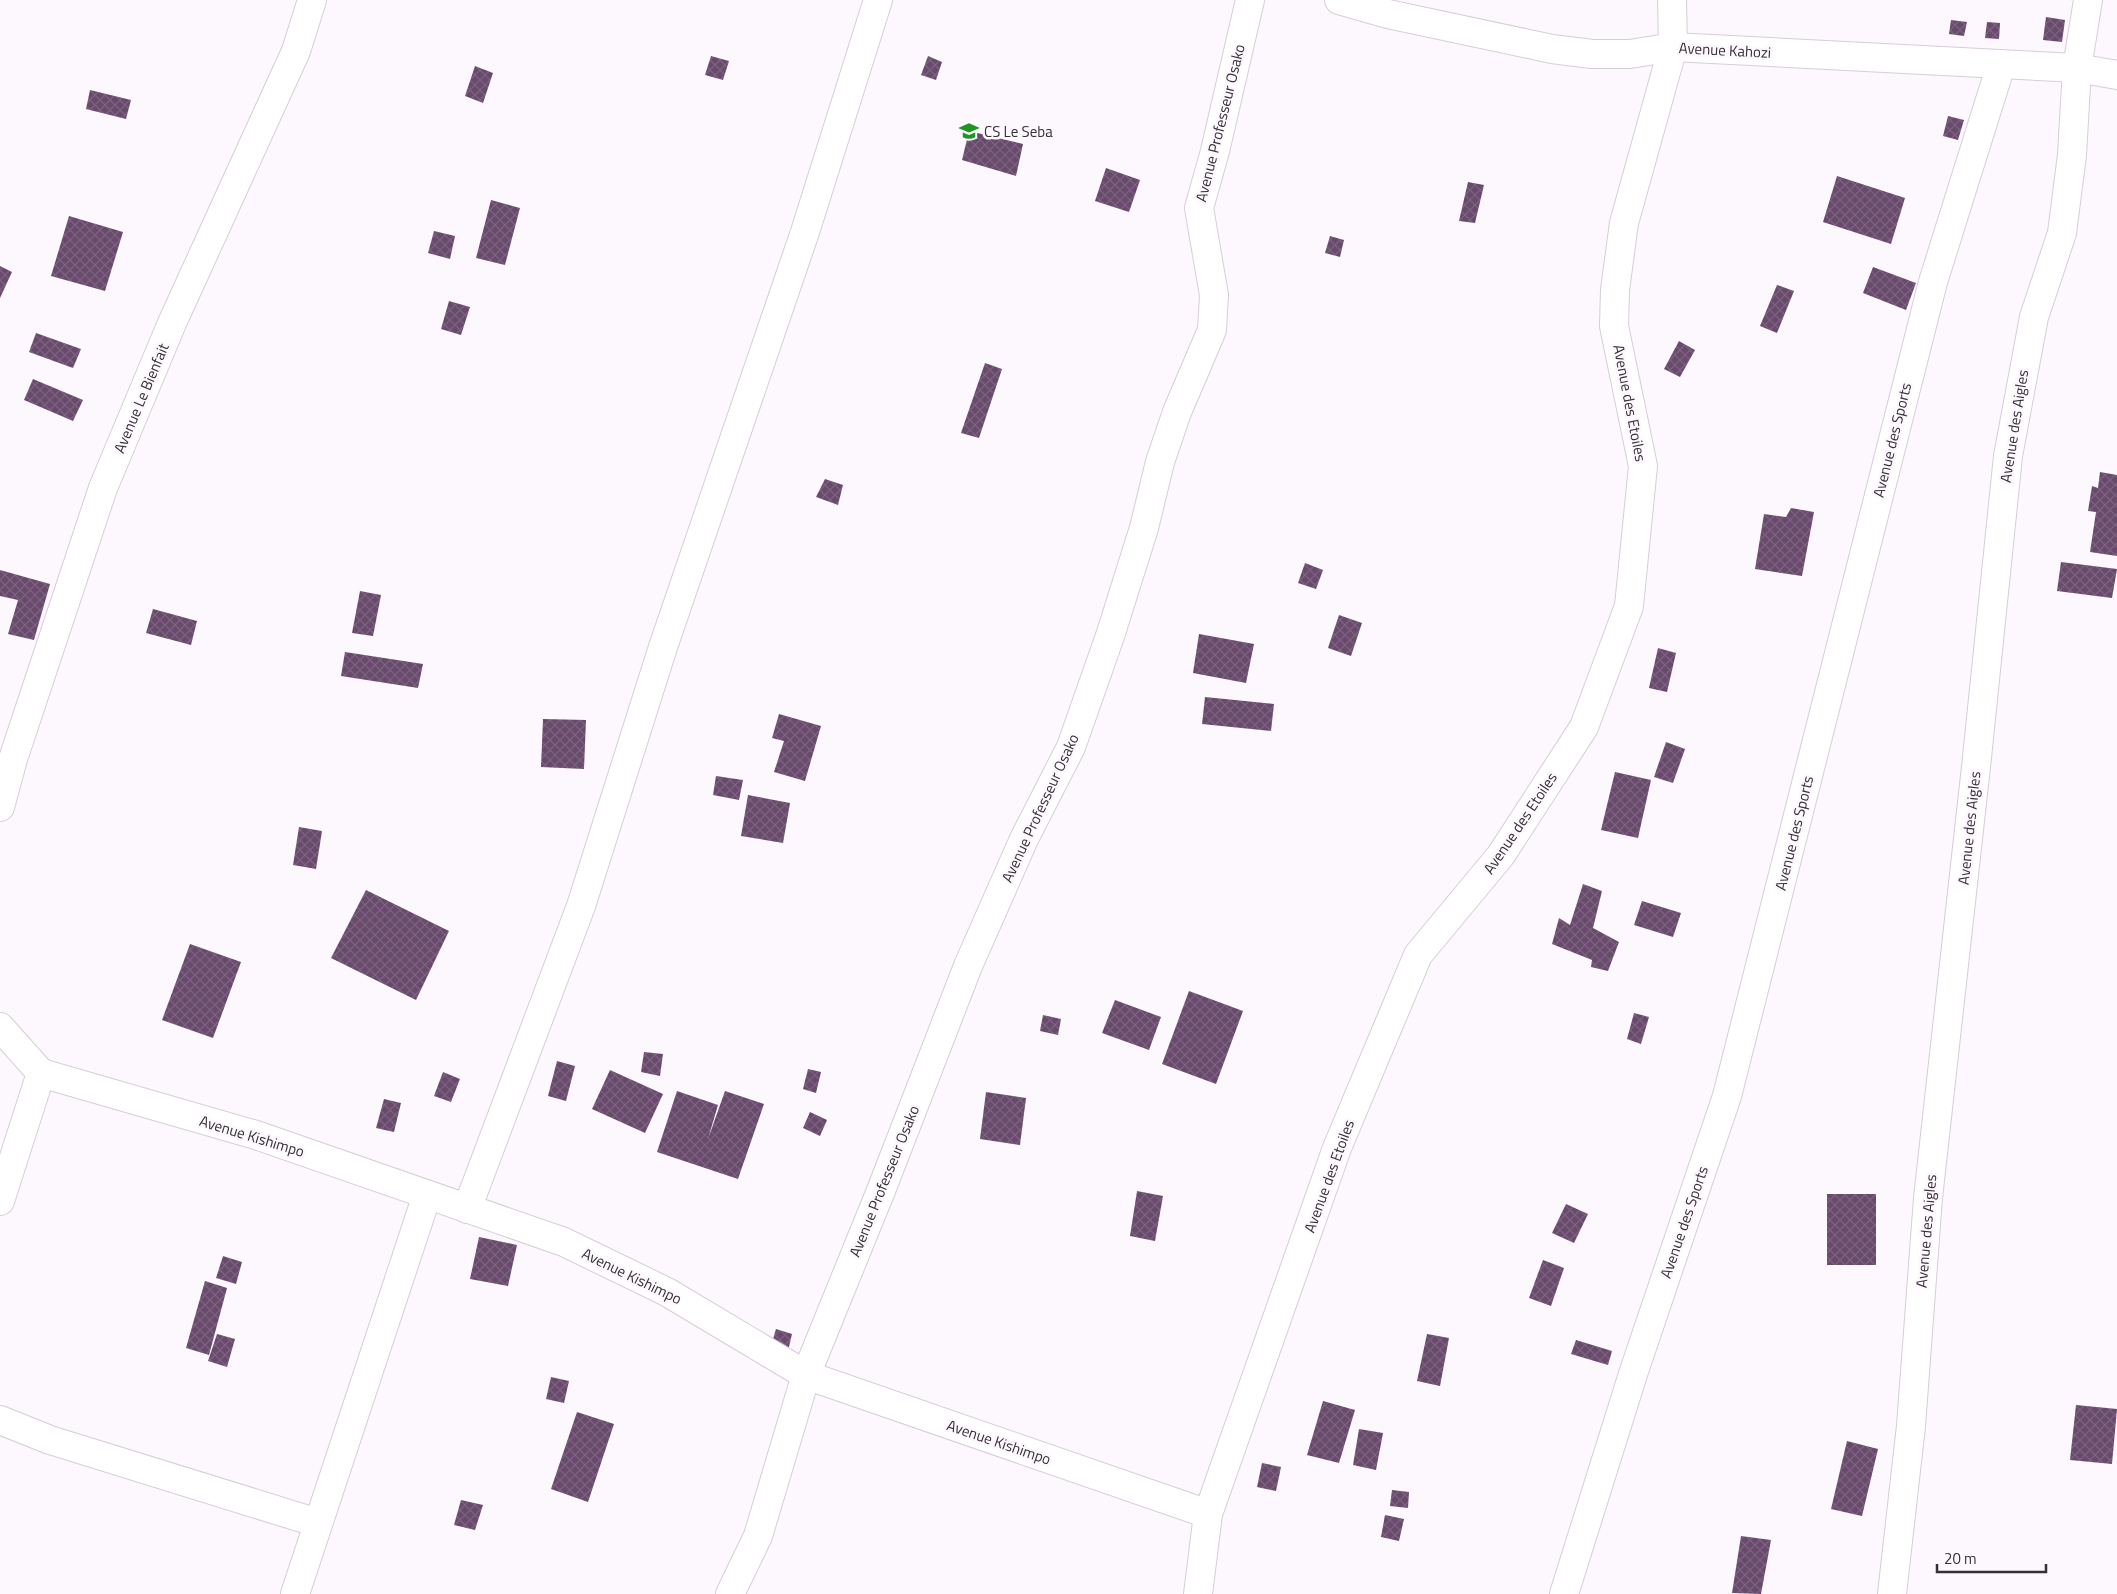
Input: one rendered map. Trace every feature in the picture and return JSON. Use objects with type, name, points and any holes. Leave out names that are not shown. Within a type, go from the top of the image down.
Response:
[{"type":"street","name":"Avenue Le Bienfait","points":[[0,808],[13,759],[103,488],[172,323],[296,51],[312,0]]},
{"type":"street","points":[[467,1209],[581,906],[663,647],[805,232],[878,0]]},
{"type":"street","name":"Avenue Professeur Osako","points":[[730,1594],[758,1536],[806,1375],[882,1188],[968,966],[1024,839],[1071,747],[1110,636],[1171,429],[1212,330],[1214,295],[1199,208],[1215,151],[1250,0]]},
{"type":"street","name":"Avenue Kahozi","points":[[1339,0],[1388,14],[1552,48],[1592,54],[1630,54],[1673,47],[2076,68],[2117,75]]},
{"type":"street","name":"Avenue des Etoiles","points":[[1198,1594],[1208,1514],[1337,1148],[1418,955],[1501,855],[1584,727],[1629,606],[1643,466],[1614,326],[1615,290],[1624,223],[1673,47],[1672,0]]},
{"type":"street","name":"Avenue des Aigles","points":[[1892,1594],[1911,1426],[1928,1198],[1976,767],[2008,456],[2034,317],[2062,233],[2072,155],[2076,68],[2088,0]]},
{"type":"street","name":"Avenue des Sports","points":[[1564,1594],[1634,1371],[1727,1096],[1932,282],[2001,65]]},
{"type":"street","points":[[0,1027],[41,1073],[0,1201]]},
{"type":"street","name":"Avenue Kishimpo","points":[[41,1073],[256,1135],[564,1242],[668,1292],[806,1375],[1208,1514]]},
{"type":"street","points":[[295,1594],[427,1195]]},
{"type":"street","points":[[0,1420],[50,1440],[318,1523]]},
{"type":"building","points":[[2046,17],[2065,20],[2062,42],[2043,40]]},
{"type":"building","points":[[1951,20],[1967,22],[1964,36],[1949,34]]},
{"type":"building","points":[[1987,22],[2000,23],[1999,39],[1985,38]]},
{"type":"building","points":[[711,56],[729,61],[723,80],[705,75]]},
{"type":"building","points":[[928,56],[942,62],[936,80],[921,75]]},
{"type":"building","points":[[475,66],[493,73],[483,103],[465,96]]},
{"type":"building","points":[[90,90],[131,100],[126,119],[86,109]]},
{"type":"building","points":[[1948,116],[1964,120],[1958,140],[1943,136]]},
{"type":"building","points":[[969,131],[1023,144],[1016,176],[962,160]]},
{"type":"building","points":[[1106,168],[1140,180],[1129,212],[1095,201]]},
{"type":"building","points":[[1837,176],[1905,198],[1891,244],[1823,222]]},
{"type":"building","points":[[1468,182],[1484,185],[1475,223],[1459,221]]},
{"type":"building","points":[[491,200],[520,208],[505,265],[476,258]]},
{"type":"building","points":[[69,216],[123,232],[105,291],[51,276]]},
{"type":"building","points":[[434,231],[455,236],[450,259],[428,253]]},
{"type":"building","points":[[1330,236],[1344,240],[1340,257],[1325,253]]},
{"type":"building","points":[[0,266],[12,272],[0,298]]},
{"type":"building","points":[[1873,267],[1916,283],[1906,310],[1863,293]]},
{"type":"building","points":[[1777,285],[1794,291],[1777,333],[1760,326]]},
{"type":"building","points":[[449,301],[470,307],[461,335],[441,329]]},
{"type":"building","points":[[36,333],[81,349],[73,368],[29,352]]},
{"type":"building","points":[[1679,341],[1695,350],[1680,377],[1664,369]]},
{"type":"building","points":[[985,363],[1002,369],[979,438],[961,433]]},
{"type":"building","points":[[33,379],[83,400],[73,421],[24,400]]},
{"type":"building","points":[[2100,472],[2117,475],[2117,556],[2090,552],[2096,512],[2088,511],[2092,486],[2098,488]]},
{"type":"building","points":[[825,479],[843,485],[838,505],[816,497]]},
{"type":"building","points":[[1791,508],[1814,512],[1802,576],[1755,569],[1764,514],[1786,517]]},
{"type":"building","points":[[2061,562],[2117,569],[2112,598],[2057,591]]},
{"type":"building","points":[[1305,563],[1323,570],[1316,589],[1298,583]]},
{"type":"building","points":[[0,570],[50,584],[34,640],[8,634],[18,600],[0,596]]},
{"type":"building","points":[[360,591],[381,595],[373,636],[352,633]]},
{"type":"building","points":[[153,609],[197,621],[191,645],[146,633]]},
{"type":"building","points":[[1339,615],[1362,623],[1351,656],[1328,648]]},
{"type":"building","points":[[1199,634],[1254,644],[1246,683],[1193,673]]},
{"type":"building","points":[[1658,648],[1676,653],[1667,692],[1649,688]]},
{"type":"building","points":[[345,652],[423,664],[418,688],[341,676]]},
{"type":"building","points":[[1205,697],[1274,704],[1271,731],[1202,724]]},
{"type":"building","points":[[779,714],[821,726],[805,781],[774,772],[784,741],[772,738]]},
{"type":"building","points":[[543,719],[586,720],[584,769],[541,767]]},
{"type":"building","points":[[1666,742],[1685,749],[1673,783],[1654,777]]},
{"type":"building","points":[[1615,772],[1651,780],[1638,838],[1601,830]]},
{"type":"building","points":[[716,776],[743,780],[739,800],[713,795]]},
{"type":"building","points":[[748,795],[790,803],[783,843],[741,836]]},
{"type":"building","points":[[299,827],[322,831],[316,869],[293,865]]},
{"type":"building","points":[[1583,884],[1602,891],[1593,928],[1619,942],[1608,971],[1591,967],[1592,960],[1552,944],[1559,918],[1570,925]]},
{"type":"building","points":[[366,890],[449,931],[416,1000],[331,958]]},
{"type":"building","points":[[1642,901],[1681,913],[1673,937],[1634,925]]},
{"type":"building","points":[[190,944],[241,962],[213,1038],[162,1020]]},
{"type":"building","points":[[1189,991],[1243,1011],[1216,1084],[1162,1064]]},
{"type":"building","points":[[1115,1000],[1161,1017],[1149,1050],[1102,1033]]},
{"type":"building","points":[[1634,1013],[1649,1017],[1641,1044],[1627,1039]]},
{"type":"building","points":[[1043,1015],[1061,1019],[1058,1035],[1040,1031]]},
{"type":"building","points":[[644,1052],[663,1054],[660,1076],[641,1072]]},
{"type":"building","points":[[557,1061],[575,1066],[566,1101],[548,1096]]},
{"type":"building","points":[[808,1069],[821,1072],[816,1093],[803,1089]]},
{"type":"building","points":[[610,1070],[663,1094],[645,1133],[592,1109]]},
{"type":"building","points":[[443,1072],[460,1079],[451,1102],[434,1096]]},
{"type":"building","points":[[677,1091],[718,1105],[708,1139],[725,1091],[764,1104],[738,1179],[657,1152]]},
{"type":"building","points":[[986,1092],[1026,1098],[1020,1145],[980,1139]]},
{"type":"building","points":[[384,1099],[401,1103],[394,1132],[376,1128]]},
{"type":"building","points":[[810,1112],[827,1120],[820,1136],[803,1128]]},
{"type":"building","points":[[1137,1191],[1163,1196],[1155,1241],[1130,1236]]},
{"type":"building","points":[[1827,1194],[1876,1194],[1876,1265],[1827,1265]]},
{"type":"building","points":[[1566,1204],[1588,1214],[1574,1243],[1552,1233]]},
{"type":"building","points":[[479,1237],[517,1245],[508,1286],[470,1279]]},
{"type":"building","points":[[223,1256],[242,1262],[236,1284],[216,1278]]},
{"type":"building","points":[[1543,1260],[1564,1268],[1551,1306],[1529,1298]]},
{"type":"building","points":[[205,1281],[227,1288],[209,1355],[186,1348]]},
{"type":"building","points":[[776,1329],[792,1334],[788,1351],[771,1346]]},
{"type":"building","points":[[217,1334],[235,1339],[227,1367],[208,1361]]},
{"type":"building","points":[[1427,1334],[1449,1338],[1440,1386],[1417,1381]]},
{"type":"building","points":[[1576,1340],[1612,1351],[1608,1365],[1571,1354]]},
{"type":"building","points":[[551,1377],[569,1381],[564,1403],[546,1399]]},
{"type":"building","points":[[1323,1401],[1355,1410],[1339,1463],[1307,1455]]},
{"type":"building","points":[[2076,1405],[2117,1409],[2112,1464],[2070,1460]]},
{"type":"building","points":[[577,1412],[614,1424],[588,1502],[551,1489]]},
{"type":"building","points":[[1359,1429],[1383,1433],[1376,1470],[1353,1465]]},
{"type":"building","points":[[1847,1441],[1878,1449],[1862,1516],[1831,1509]]},
{"type":"building","points":[[1262,1463],[1281,1467],[1276,1491],[1257,1487]]},
{"type":"building","points":[[1392,1490],[1409,1492],[1408,1508],[1390,1506]]},
{"type":"building","points":[[461,1500],[483,1505],[475,1530],[454,1525]]},
{"type":"building","points":[[1385,1515],[1404,1519],[1399,1541],[1381,1537]]},
{"type":"building","points":[[1741,1536],[1771,1540],[1761,1594],[1732,1593]]},
{"type":"place","name":"CS Le Seba","points":[[969,131]]}]
